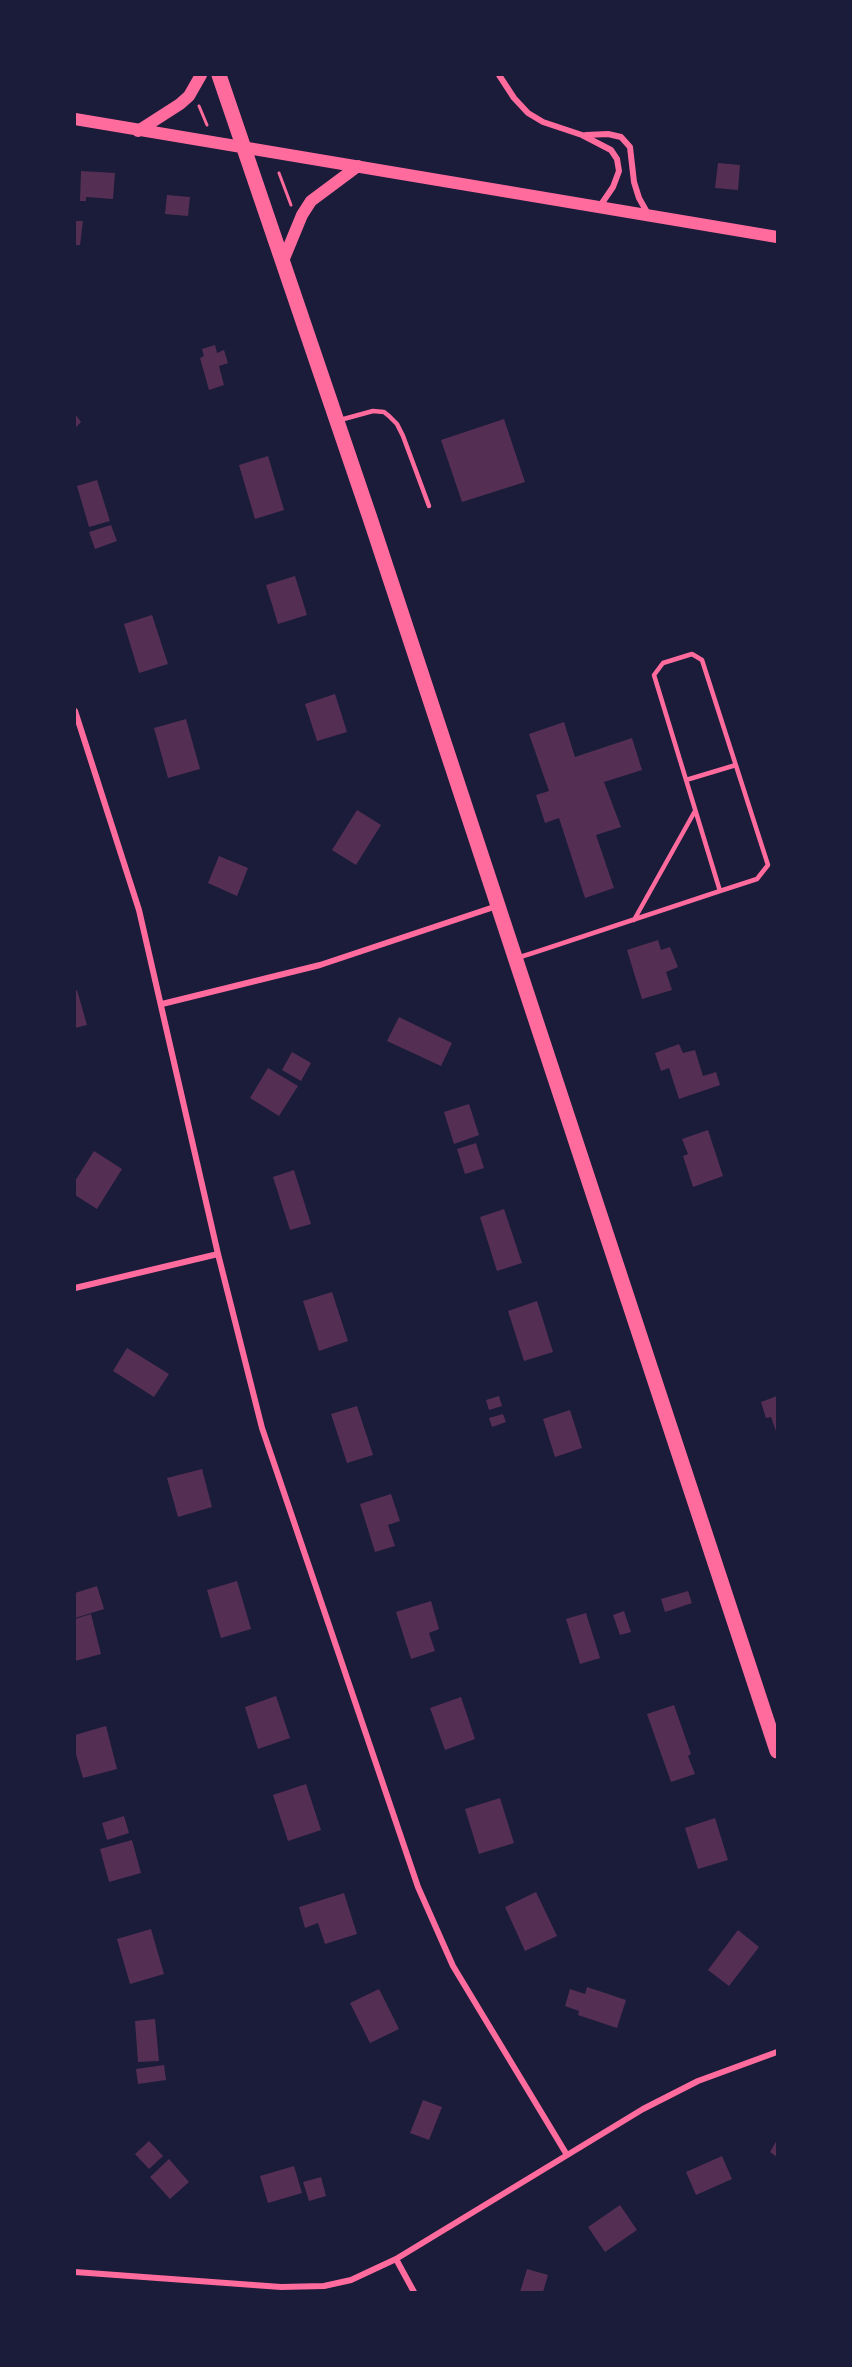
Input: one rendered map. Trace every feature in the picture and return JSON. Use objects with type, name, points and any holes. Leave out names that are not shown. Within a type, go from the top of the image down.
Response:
[{"type":"main road","points":[[138,131],[189,96],[201,75]]},
{"type":"main road","points":[[219,75],[337,420],[777,1751]]},
{"type":"main road","points":[[75,119],[777,237]]},
{"type":"main road","points":[[283,261],[302,215],[311,201],[358,166]]},
{"type":"street","points":[[499,75],[514,98],[528,113],[543,122],[582,135],[611,150],[617,159],[619,171],[613,187],[600,207]]},
{"type":"street","points":[[582,135],[608,134],[621,137],[630,147],[634,182],[639,198],[649,215]]},
{"type":"street","points":[[75,711],[124,860],[162,1004],[218,1254],[262,1428],[418,1887],[453,1966],[567,2155]]},
{"type":"street","points":[[162,1004],[320,965],[497,906]]},
{"type":"street","points":[[75,1288],[218,1254]]},
{"type":"street","points":[[75,2272],[302,2288],[351,2280],[396,2259],[643,2109],[698,2081],[777,2052]]},
{"type":"street","points":[[396,2259],[414,2292]]},
{"type":"lane","points":[[337,420],[373,411],[384,412],[389,416],[397,424],[403,436],[429,506]]},
{"type":"lane","points":[[515,959],[757,879],[768,865],[702,660],[692,654],[663,663],[654,675],[720,891]]},
{"type":"lane","points":[[686,780],[736,765]]},
{"type":"lane","points":[[634,920],[695,811]]},
{"type":"path","points":[[196,102],[207,127]]},
{"type":"path","points":[[279,173],[291,206]]},
{"type":"building","points":[[718,163],[740,165],[738,190],[715,188]]},
{"type":"building","points":[[81,171],[115,173],[113,199],[86,197],[86,201],[80,201]]},
{"type":"building","points":[[167,195],[190,197],[188,216],[165,214]]},
{"type":"building","points":[[75,221],[83,221],[80,245],[75,245]]},
{"type":"building","points":[[215,345],[217,353],[224,350],[228,363],[219,366],[224,385],[209,390],[200,358],[204,356],[202,349]]},
{"type":"building","points":[[75,414],[81,422],[75,428]]},
{"type":"building","points":[[504,419],[525,482],[462,502],[441,440]]},
{"type":"building","points":[[268,456],[284,510],[255,519],[239,465]]},
{"type":"building","points":[[97,480],[110,521],[89,527],[77,486]]},
{"type":"building","points":[[111,525],[117,541],[95,549],[89,532]]},
{"type":"building","points":[[295,576],[307,615],[278,624],[266,585]]},
{"type":"building","points":[[152,615],[168,664],[139,673],[124,624]]},
{"type":"building","points":[[335,694],[347,732],[317,741],[305,704]]},
{"type":"building","points":[[186,719],[200,769],[168,778],[154,728]]},
{"type":"building","points":[[564,722],[575,757],[632,738],[642,770],[604,782],[621,827],[596,835],[614,888],[585,898],[559,818],[545,823],[536,795],[549,791],[529,734]]},
{"type":"building","points":[[357,810],[381,825],[356,865],[332,850]]},
{"type":"building","points":[[219,856],[248,868],[237,896],[208,883]]},
{"type":"building","points":[[658,940],[661,950],[670,947],[678,967],[666,972],[672,990],[642,999],[627,950]]},
{"type":"building","points":[[77,990],[87,1025],[75,1028],[75,991]]},
{"type":"building","points":[[399,1017],[452,1043],[441,1066],[387,1041]]},
{"type":"building","points":[[679,1044],[683,1053],[695,1050],[703,1076],[716,1072],[720,1085],[679,1099],[669,1068],[661,1071],[655,1053]]},
{"type":"building","points":[[292,1052],[311,1063],[301,1081],[282,1070]]},
{"type":"building","points":[[268,1068],[298,1086],[279,1116],[250,1098]]},
{"type":"building","points":[[469,1104],[479,1135],[454,1144],[444,1112]]},
{"type":"building","points":[[708,1130],[723,1176],[693,1187],[683,1156],[688,1154],[682,1139]]},
{"type":"building","points":[[476,1143],[484,1168],[465,1174],[457,1149]]},
{"type":"building","points":[[94,1151],[122,1169],[97,1209],[75,1195],[75,1181]]},
{"type":"building","points":[[294,1170],[311,1224],[290,1230],[273,1177]]},
{"type":"building","points":[[504,1209],[522,1263],[497,1271],[480,1217]]},
{"type":"building","points":[[332,1292],[348,1341],[319,1351],[303,1301]]},
{"type":"building","points":[[537,1301],[553,1352],[524,1361],[508,1311]]},
{"type":"building","points":[[127,1348],[169,1374],[154,1397],[113,1371]]},
{"type":"building","points":[[499,1396],[502,1406],[489,1410],[486,1400]]},
{"type":"building","points":[[777,1396],[777,1434],[771,1417],[766,1418],[761,1402]]},
{"type":"building","points":[[357,1406],[373,1455],[347,1463],[331,1414]]},
{"type":"building","points":[[570,1410],[582,1448],[555,1457],[543,1419]]},
{"type":"building","points":[[503,1414],[506,1422],[492,1427],[489,1418]]},
{"type":"building","points":[[202,1469],[212,1507],[178,1517],[167,1478]]},
{"type":"building","points":[[391,1494],[400,1521],[388,1525],[395,1546],[375,1552],[360,1504]]},
{"type":"building","points":[[237,1581],[251,1629],[221,1638],[207,1590]]},
{"type":"building","points":[[97,1586],[104,1609],[75,1618],[75,1593]]},
{"type":"building","points":[[688,1591],[692,1603],[665,1612],[661,1599]]},
{"type":"building","points":[[431,1601],[439,1629],[429,1633],[435,1651],[411,1659],[396,1612]]},
{"type":"building","points":[[624,1611],[631,1632],[620,1635],[613,1615]]},
{"type":"building","points":[[586,1613],[600,1658],[580,1664],[566,1619]]},
{"type":"building","points":[[91,1614],[101,1654],[75,1661],[75,1619]]},
{"type":"building","points":[[276,1696],[290,1738],[258,1749],[245,1707]]},
{"type":"building","points":[[461,1697],[475,1739],[445,1750],[430,1708]]},
{"type":"building","points":[[674,1705],[691,1754],[688,1756],[695,1774],[671,1782],[647,1714]]},
{"type":"building","points":[[106,1726],[117,1769],[83,1778],[75,1751],[75,1735]]},
{"type":"building","points":[[306,1784],[321,1830],[288,1841],[273,1795]]},
{"type":"building","points":[[500,1798],[514,1843],[479,1854],[465,1809]]},
{"type":"building","points":[[124,1816],[129,1833],[107,1840],[102,1823]]},
{"type":"building","points":[[715,1818],[728,1860],[698,1869],[685,1828]]},
{"type":"building","points":[[132,1840],[141,1873],[109,1882],[100,1849]]},
{"type":"building","points":[[536,1892],[557,1936],[525,1951],[505,1907]]},
{"type":"building","points":[[344,1893],[357,1934],[325,1944],[318,1923],[305,1928],[299,1907]]},
{"type":"building","points":[[151,1929],[164,1974],[130,1984],[117,1939]]},
{"type":"building","points":[[738,1930],[759,1947],[729,1986],[708,1970]]},
{"type":"building","points":[[587,1987],[626,2000],[617,2028],[578,2015],[579,2011],[565,2006],[570,1989],[585,1994]]},
{"type":"building","points":[[379,1989],[399,2029],[370,2043],[350,2003]]},
{"type":"building","points":[[155,2019],[159,2061],[138,2062],[135,2021]]},
{"type":"building","points":[[164,2065],[166,2080],[138,2084],[136,2069]]},
{"type":"building","points":[[423,2100],[442,2107],[429,2140],[410,2133]]},
{"type":"building","points":[[777,2140],[777,2157],[770,2152]]},
{"type":"building","points":[[149,2141],[163,2156],[149,2169],[135,2154]]},
{"type":"building","points":[[722,2156],[732,2179],[696,2195],[686,2172]]},
{"type":"building","points":[[169,2159],[189,2182],[170,2199],[150,2177]]},
{"type":"building","points":[[294,2166],[302,2193],[268,2203],[260,2176]]},
{"type":"building","points":[[321,2177],[326,2196],[309,2201],[303,2182]]},
{"type":"building","points":[[620,2205],[637,2230],[605,2252],[588,2227]]},
{"type":"building","points":[[527,2269],[548,2275],[543,2292],[520,2292]]}]
